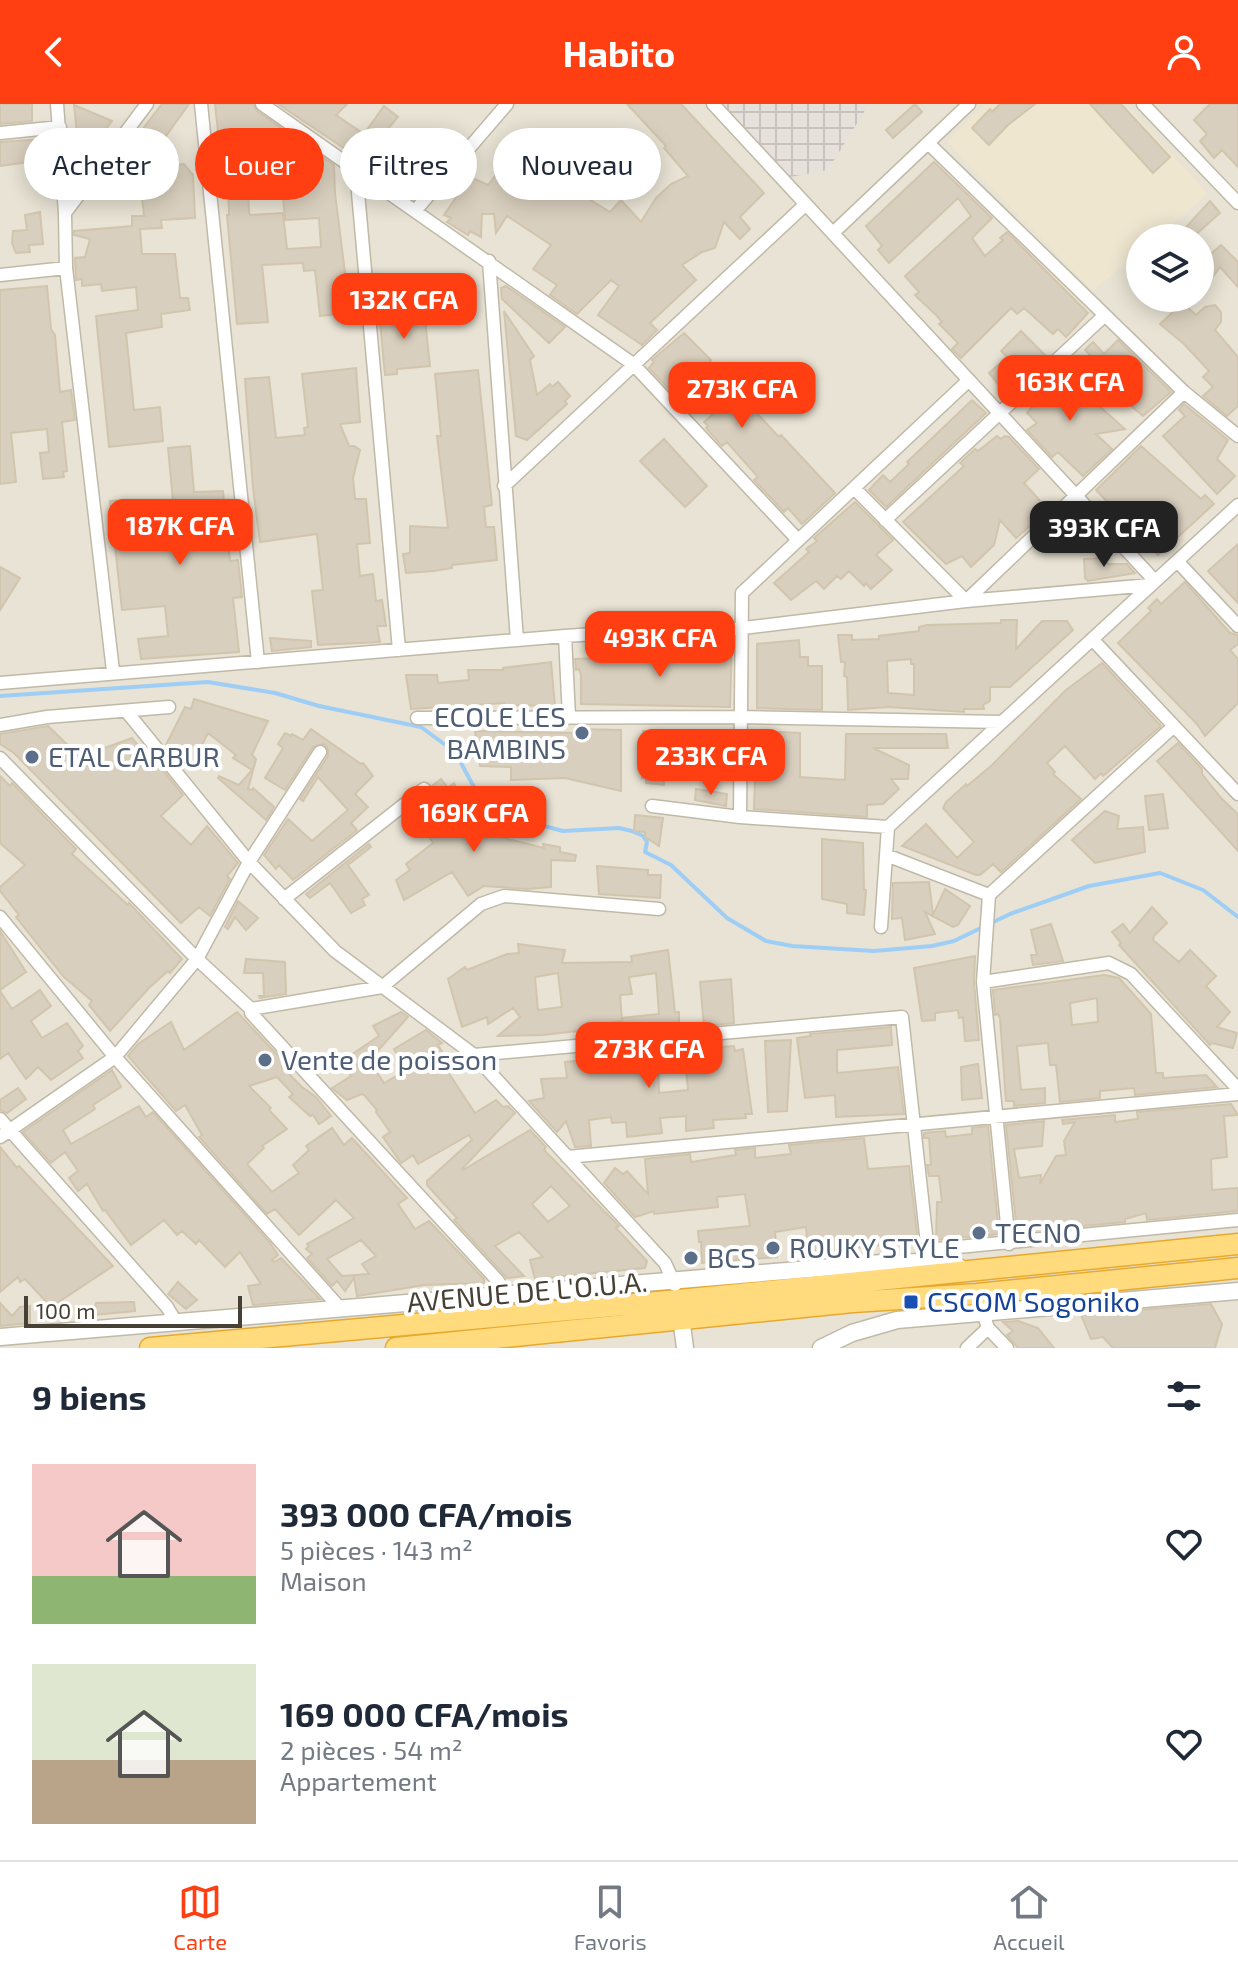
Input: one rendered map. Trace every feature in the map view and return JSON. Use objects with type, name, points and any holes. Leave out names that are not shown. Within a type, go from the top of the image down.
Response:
[{"type":"highway","name":"AVENUE DE L'O.U.A.","points":[[150,1348],[678,1300],[1238,1244]]},
{"type":"highway","name":"AVENUE DE L'O.U.A.","points":[[396,1348],[678,1300],[980,1303],[1238,1268]]},
{"type":"street","points":[[57,104],[66,268],[113,671]]},
{"type":"street","points":[[65,213],[147,104]]},
{"type":"street","points":[[201,104],[258,662]]},
{"type":"street","points":[[262,104],[340,159]]},
{"type":"street","points":[[415,211],[507,104]]},
{"type":"street","points":[[713,104],[1153,583]]},
{"type":"street","points":[[833,233],[969,104]]},
{"type":"street","points":[[1143,104],[1238,203]]},
{"type":"street","points":[[0,133],[60,127]]},
{"type":"street","points":[[928,143],[1184,392],[1238,436]]},
{"type":"street","points":[[359,200],[399,650]]},
{"type":"street","points":[[399,200],[633,364],[798,540]]},
{"type":"street","points":[[504,486],[806,204]]},
{"type":"street","points":[[489,261],[517,640]]},
{"type":"street","points":[[0,275],[66,268]]},
{"type":"street","points":[[885,520],[1105,315]]},
{"type":"street","points":[[740,817],[742,593],[969,380]]},
{"type":"street","points":[[966,601],[1184,392]]},
{"type":"street","points":[[854,488],[966,601]]},
{"type":"street","points":[[881,927],[888,827],[1238,505]]},
{"type":"street","points":[[1177,561],[1238,626]]},
{"type":"street","points":[[0,683],[113,671],[565,636],[653,630],[702,633],[966,601],[1153,583]]},
{"type":"street","points":[[565,636],[569,717]]},
{"type":"street","points":[[1092,639],[1238,794]]},
{"type":"street","points":[[0,725],[47,717],[169,707]]},
{"type":"street","points":[[127,712],[249,862],[284,899],[335,951],[474,1055],[665,1263],[678,1300],[685,1348]]},
{"type":"street","points":[[417,718],[741,717],[1002,722]]},
{"type":"street","points":[[1009,1244],[983,982],[989,895],[1174,726]]},
{"type":"street","points":[[5,1133],[115,1057],[197,959],[249,862],[320,752]]},
{"type":"street","points":[[0,758],[197,959],[251,1009],[251,1013],[498,1281],[506,1294]]},
{"type":"street","points":[[284,899],[424,789]]},
{"type":"street","points":[[652,806],[740,817],[888,827]]},
{"type":"street","points":[[886,855],[989,895]]},
{"type":"street","points":[[251,1009],[382,987],[481,904],[504,896],[659,909]]},
{"type":"street","points":[[0,917],[115,1057],[340,1308]]},
{"type":"street","points":[[983,982],[1109,963],[1119,966],[1131,974],[1238,1092]]},
{"type":"street","points":[[474,1055],[902,1017],[926,1258],[979,1269]]},
{"type":"street","points":[[567,1157],[1238,1092]]},
{"type":"street","points":[[0,1119],[5,1133],[167,1307],[176,1322]]},
{"type":"street","name":"AVENUE DE L'O.U.A.","points":[[0,1337],[506,1294],[678,1300],[882,1263],[926,1258],[937,1249],[1238,1220]]},
{"type":"street","name":"AVENUE DE L'O.U.A.","points":[[821,1348],[852,1333],[897,1320],[980,1303],[1238,1291]]},
{"type":"street","points":[[980,1303],[988,1328],[1007,1348]]},
{"type":"street","points":[[967,1348],[988,1328]]},
{"type":"shaded area","points":[[0,104],[1238,104],[1238,1348],[0,1348]]},
{"type":"shaded area","points":[[723,104],[869,104],[828,170],[790,177]]},
{"type":"shaded area","points":[[985,104],[1125,104],[1208,194],[1173,224],[1126,224],[1126,263],[1093,291],[947,142]]},
{"type":"building","points":[[0,104],[32,104],[32,121],[0,124]]},
{"type":"building","points":[[162,104],[189,104],[172,128],[144,128]]},
{"type":"building","points":[[215,104],[253,104],[257,111],[281,128],[218,128]]},
{"type":"building","points":[[278,104],[347,104],[336,115],[355,128],[340,128],[340,145],[324,135],[324,128],[314,128]]},
{"type":"building","points":[[627,104],[681,104],[764,193],[740,217],[750,229],[740,239],[724,222],[715,248],[682,265],[696,280],[650,323],[657,330],[642,345],[598,315],[619,286],[611,280],[577,314],[550,295],[557,285],[533,269],[551,245],[507,216],[496,233],[494,214],[482,214],[481,237],[470,231],[468,235],[447,222],[451,218],[444,215],[454,200],[477,200],[477,180],[488,185],[493,179],[493,200],[591,200],[610,212],[621,200],[641,222],[655,200],[661,200],[661,193],[671,184],[688,176],[664,148],[661,128],[649,128]]},
{"type":"building","points":[[915,104],[922,112],[893,138],[886,130]]},
{"type":"building","points":[[1000,104],[1035,104],[989,145],[972,128],[990,109],[992,112]]},
{"type":"building","points":[[1090,104],[1121,104],[1170,157],[1153,173]]},
{"type":"building","points":[[1210,104],[1238,104],[1238,167],[1222,150],[1214,158],[1200,141],[1207,134],[1194,120]]},
{"type":"building","points":[[74,105],[112,121],[107,128],[77,128]]},
{"type":"building","points":[[384,106],[398,117],[389,128],[368,128]]},
{"type":"building","points":[[24,140],[24,163],[0,166],[0,142]]},
{"type":"building","points":[[324,158],[334,165],[350,313],[320,316],[315,270],[304,271],[303,263],[262,265],[268,322],[237,324],[228,200],[249,200],[251,215],[283,213],[287,249],[321,247],[319,218],[285,220],[283,200],[324,200]]},
{"type":"building","points":[[934,162],[992,218],[972,238],[985,256],[1003,240],[1000,238],[1007,232],[1088,313],[1066,337],[1058,329],[1053,334],[1024,308],[1017,314],[1011,308],[961,358],[952,349],[958,343],[915,295],[919,292],[905,276],[971,216],[958,198],[889,263],[878,250],[882,246],[866,226]]},
{"type":"building","points":[[179,164],[184,164],[193,175],[195,218],[161,220],[162,228],[140,229],[142,254],[175,254],[180,298],[188,298],[190,310],[161,314],[162,327],[126,333],[134,410],[160,407],[163,441],[109,447],[96,316],[138,310],[136,287],[102,291],[101,284],[82,286],[82,279],[76,280],[75,258],[85,257],[90,239],[74,235],[74,231],[132,226],[132,216],[144,216],[142,200],[179,200]]},
{"type":"building","points":[[1210,201],[1220,213],[1208,224],[1189,224]]},
{"type":"building","points":[[40,212],[43,244],[29,245],[30,252],[16,253],[12,243],[13,231],[27,230],[25,215]]},
{"type":"building","points":[[1221,245],[1238,262],[1238,287],[1220,267],[1214,275],[1214,251]]},
{"type":"building","points":[[47,286],[60,392],[71,390],[75,420],[62,422],[67,471],[63,472],[64,477],[43,479],[40,453],[49,452],[47,429],[11,433],[16,482],[0,484],[0,290]]},
{"type":"building","points":[[506,286],[565,327],[549,343],[502,299],[501,288]]},
{"type":"building","points":[[1215,305],[1221,312],[1221,322],[1215,330],[1238,357],[1238,406],[1227,416],[1203,396],[1213,387],[1203,377],[1209,371],[1160,324],[1173,312],[1193,312],[1196,315],[1199,312],[1214,312]]},
{"type":"building","points":[[391,309],[392,315],[424,311],[430,366],[397,369],[397,374],[385,375],[379,311]]},
{"type":"building","points":[[504,311],[534,356],[530,360],[537,395],[550,384],[552,387],[558,382],[570,396],[565,401],[567,404],[527,440],[516,436]]},
{"type":"building","points":[[1021,331],[1047,357],[1016,386],[1014,383],[1009,386],[1004,381],[999,385],[989,373],[1007,357],[1001,351]]},
{"type":"building","points":[[684,333],[711,360],[708,364],[723,381],[725,379],[835,493],[802,524],[788,508],[784,512],[754,480],[758,477],[727,442],[722,446],[706,428],[708,426],[704,422],[712,415],[696,398],[686,407],[649,368],[654,362],[652,360]]},
{"type":"building","points":[[1118,340],[1171,392],[1143,416],[1123,399],[1087,358],[1090,355],[1085,350],[1093,342],[1104,354]]},
{"type":"building","points":[[356,368],[360,422],[340,424],[349,446],[360,450],[353,478],[355,499],[366,499],[370,543],[357,544],[360,576],[373,574],[376,601],[382,600],[386,626],[377,626],[380,642],[318,645],[312,591],[323,590],[317,534],[260,542],[245,379],[269,377],[276,438],[305,435],[304,428],[308,427],[302,374]]},
{"type":"building","points":[[478,370],[492,505],[484,507],[486,527],[494,527],[497,560],[406,573],[403,554],[410,553],[410,526],[448,528],[437,436],[441,436],[435,374]]},
{"type":"building","points":[[1059,370],[1125,429],[1096,434],[1112,449],[1083,476],[1058,452],[1052,457],[1027,430],[1037,423],[1027,413],[1035,404],[1029,398]]},
{"type":"building","points":[[972,400],[986,413],[886,507],[869,490],[883,475],[890,482]]},
{"type":"building","points":[[1184,404],[1228,440],[1217,459],[1235,476],[1217,494],[1163,436],[1185,416],[1179,410]]},
{"type":"building","points":[[997,436],[1001,439],[1009,437],[1039,469],[1024,483],[1043,504],[1040,517],[1016,538],[1000,520],[994,545],[971,567],[962,556],[946,564],[903,522],[964,466],[960,463],[975,449],[978,451]]},
{"type":"building","points":[[664,439],[707,486],[685,507],[640,461]]},
{"type":"building","points":[[190,446],[194,492],[223,491],[230,561],[238,560],[242,597],[233,598],[239,652],[141,659],[138,639],[168,636],[165,606],[122,610],[110,501],[132,500],[133,515],[174,511],[168,448]]},
{"type":"building","points":[[1141,446],[1201,499],[1205,495],[1214,504],[1158,555],[1134,529],[1136,526],[1096,490]]},
{"type":"building","points":[[855,502],[893,540],[876,555],[892,570],[871,589],[849,571],[841,579],[837,576],[824,589],[816,581],[791,600],[774,583],[809,552],[806,549],[817,541],[814,538]]},
{"type":"building","points":[[1238,544],[1238,603],[1208,571]]},
{"type":"building","points":[[1102,558],[1108,564],[1127,564],[1135,573],[1088,581],[1085,578],[1084,559]]},
{"type":"building","points":[[0,567],[20,578],[0,610]]},
{"type":"building","points":[[1185,582],[1230,633],[1238,635],[1238,644],[1230,650],[1238,659],[1238,703],[1205,736],[1118,643],[1151,611],[1148,608],[1157,599],[1161,604]]},
{"type":"building","points":[[1001,620],[1017,620],[1016,649],[1042,621],[1067,621],[1073,630],[1010,687],[990,687],[990,701],[983,705],[984,709],[964,709],[964,712],[888,707],[848,710],[845,662],[841,662],[838,635],[852,635],[852,640],[879,639],[879,636],[919,631],[919,627],[927,625],[1001,623]],"holes":[[[911,659],[911,664],[914,664],[914,695],[888,693],[887,661]]]},
{"type":"building","points":[[270,638],[311,641],[311,647],[272,651]]},
{"type":"building","points":[[799,640],[800,657],[808,657],[808,666],[822,666],[822,710],[757,708],[757,644]]},
{"type":"building","points":[[732,644],[730,707],[581,704],[581,675],[579,669],[576,670],[575,659],[596,658],[597,661],[668,652],[668,659],[689,659],[689,649]]},
{"type":"building","points":[[551,662],[555,706],[504,703],[411,709],[406,675],[437,675],[438,683],[469,680],[468,670],[503,670]]},
{"type":"building","points":[[1102,663],[1161,726],[1103,776],[1101,773],[1095,779],[1065,746],[1047,763],[1055,772],[1053,774],[1081,799],[1001,872],[993,864],[976,875],[902,846],[926,824],[957,858],[974,842],[943,808],[946,802],[991,766],[1066,690]]},
{"type":"building","points":[[194,699],[268,721],[252,755],[256,759],[248,789],[253,788],[274,807],[266,820],[218,778],[239,785],[252,770],[233,758],[236,755],[208,733],[194,761],[175,753],[174,756],[166,745],[185,707],[191,709]]},
{"type":"building","points":[[48,726],[80,757],[132,738],[155,767],[157,763],[183,795],[161,816],[191,845],[207,826],[238,863],[227,876],[230,879],[210,916],[199,907],[181,923],[14,753],[0,744],[0,734]]},
{"type":"building","points":[[311,729],[363,763],[373,776],[355,794],[368,807],[351,823],[357,830],[293,880],[279,865],[276,869],[264,855],[288,819],[312,841],[348,810],[318,777],[303,801],[300,799],[328,756],[324,744],[313,747],[285,790],[265,778],[283,748],[278,744],[285,733],[303,740]]},
{"type":"building","points":[[576,729],[621,730],[621,791],[565,778],[511,780],[511,767],[480,766],[475,731],[576,733]]},
{"type":"building","points":[[643,731],[680,733],[679,754],[664,754],[664,785],[646,783],[646,778],[642,778]]},
{"type":"building","points":[[732,731],[728,753],[703,755],[702,732]]},
{"type":"building","points":[[779,732],[800,733],[800,777],[845,780],[846,734],[946,734],[948,748],[873,748],[909,765],[908,779],[891,779],[899,789],[883,804],[867,805],[867,817],[754,809],[755,778],[760,778],[760,747],[778,744]]},
{"type":"building","points":[[1178,743],[1202,769],[1202,774],[1221,798],[1238,814],[1238,851],[1157,761]]},
{"type":"building","points":[[0,776],[10,786],[12,783],[76,849],[72,854],[129,903],[182,959],[170,973],[168,971],[149,988],[110,1031],[89,1005],[92,1001],[63,976],[16,917],[19,915],[0,891],[0,887],[25,865],[0,843]]},
{"type":"building","points":[[441,779],[448,788],[454,783],[467,813],[452,825],[544,848],[543,844],[560,847],[560,852],[576,855],[575,861],[551,860],[551,887],[484,886],[468,896],[452,872],[404,900],[396,880],[410,870],[406,864],[433,843],[425,830],[434,825],[423,809],[430,804],[426,799],[432,793],[432,786]]},
{"type":"building","points":[[696,789],[727,794],[726,806],[695,800]]},
{"type":"building","points":[[1163,794],[1168,828],[1149,830],[1145,796]]},
{"type":"building","points":[[1105,811],[1119,816],[1117,829],[1143,827],[1145,852],[1095,863],[1072,840]]},
{"type":"building","points":[[635,815],[663,818],[659,846],[645,837],[645,832],[634,831]]},
{"type":"building","points":[[822,839],[863,843],[864,915],[847,913],[847,904],[822,899]]},
{"type":"building","points":[[369,844],[371,847],[348,865],[369,895],[362,899],[365,905],[351,913],[330,883],[310,898],[306,894]]},
{"type":"building","points":[[597,866],[648,870],[648,875],[661,875],[660,898],[599,894]]},
{"type":"building","points":[[929,882],[933,915],[945,889],[970,906],[958,925],[953,927],[925,912],[935,934],[905,940],[902,918],[892,919],[893,883]]},
{"type":"building","points":[[238,901],[258,918],[246,930],[235,917],[228,929],[225,927]]},
{"type":"building","points":[[1152,907],[1167,923],[1153,940],[1179,962],[1190,950],[1216,976],[1206,986],[1230,1012],[1217,1027],[1237,1033],[1233,1048],[1210,1045],[1119,945],[1121,943],[1112,932],[1123,924],[1130,933]]},
{"type":"building","points":[[1051,924],[1063,961],[1033,965],[1031,955],[1037,955],[1031,930]]},
{"type":"building","points":[[0,931],[26,972],[0,990]]},
{"type":"building","points":[[518,944],[565,950],[562,963],[632,962],[631,956],[668,950],[679,1028],[624,1033],[622,1018],[659,1014],[656,973],[629,977],[632,994],[620,995],[622,1021],[595,1025],[595,1029],[498,1036],[520,1017],[513,1008],[488,1024],[487,1017],[462,1027],[448,979],[465,967],[467,970],[507,954],[519,953]],"holes":[[[558,973],[562,1007],[538,1010],[535,977]]]},
{"type":"building","points":[[975,956],[979,1040],[965,1041],[963,1017],[959,1018],[958,1010],[935,1013],[935,1020],[922,1021],[914,968]]},
{"type":"building","points":[[246,959],[285,962],[286,994],[260,998],[264,996],[263,973],[244,973]]},
{"type":"building","points":[[1104,975],[1119,978],[1151,1014],[1156,1073],[1163,1073],[1163,1078],[1206,1075],[1217,1087],[1135,1095],[1134,1088],[1100,1091],[1100,1098],[1060,1102],[1056,1065],[1050,1065],[1048,1043],[1017,1046],[1021,1090],[1045,1088],[1045,1103],[1014,1106],[1014,1101],[1006,1101],[1000,1018],[998,1014],[995,1015],[993,990]],"holes":[[[1097,998],[1098,1022],[1072,1025],[1070,1003]]]},
{"type":"building","points":[[731,979],[734,1023],[704,1026],[700,982]]},
{"type":"building","points":[[40,990],[51,1006],[31,1021],[42,1038],[67,1023],[83,1046],[78,1051],[83,1058],[51,1080],[38,1067],[26,1079],[8,1053],[0,1059],[0,991],[12,1009]]},
{"type":"building","points":[[237,1012],[287,1065],[282,1067],[316,1097],[331,1116],[319,1124],[313,1115],[310,1116],[289,1097],[293,1094],[277,1077],[249,1086],[287,1129],[262,1146],[264,1148],[247,1164],[272,1192],[299,1173],[293,1165],[309,1150],[306,1146],[332,1128],[344,1145],[352,1138],[407,1198],[398,1204],[415,1229],[429,1221],[484,1279],[484,1283],[424,1285],[357,1296],[354,1278],[345,1291],[337,1281],[332,1286],[307,1258],[312,1254],[306,1249],[307,1244],[354,1218],[336,1200],[299,1235],[275,1209],[267,1214],[199,1137],[202,1135],[185,1105],[176,1111],[128,1056],[138,1044],[171,1022],[184,1050]],"holes":[[[361,1240],[376,1256],[362,1264],[369,1274],[342,1276],[327,1259]]]},
{"type":"building","points":[[401,1012],[408,1017],[366,1064],[370,1062],[384,1083],[407,1070],[394,1049],[426,1030],[442,1043],[438,1045],[443,1053],[438,1057],[475,1113],[496,1100],[515,1113],[463,1170],[530,1130],[546,1147],[544,1150],[619,1226],[616,1228],[647,1261],[645,1268],[535,1279],[530,1260],[543,1257],[519,1232],[495,1246],[524,1276],[507,1278],[427,1185],[427,1181],[472,1140],[469,1135],[418,1164],[413,1155],[401,1163],[383,1137],[390,1132],[365,1096],[362,1094],[347,1100],[332,1088],[351,1076],[342,1061],[379,1036],[373,1026]],"holes":[[[551,1186],[570,1206],[548,1222],[532,1204]]]},
{"type":"building","points":[[891,1027],[892,1045],[837,1050],[837,1073],[898,1067],[904,1114],[836,1117],[835,1095],[805,1098],[797,1038],[810,1034]]},
{"type":"building","points":[[791,1040],[787,1111],[768,1112],[765,1041]]},
{"type":"building","points":[[708,1043],[708,1048],[734,1046],[735,1051],[743,1049],[752,1114],[745,1114],[746,1118],[713,1120],[714,1128],[686,1131],[686,1116],[660,1118],[662,1133],[627,1137],[626,1122],[612,1123],[611,1117],[589,1120],[591,1146],[575,1147],[566,1121],[557,1132],[529,1101],[544,1098],[541,1079],[567,1078],[565,1062],[619,1057],[618,1051]],"holes":[[[685,1059],[688,1090],[659,1093],[658,1062]]]},
{"type":"building","points":[[978,1064],[982,1098],[962,1100],[961,1067]]},
{"type":"building","points":[[112,1070],[121,1087],[63,1130],[71,1144],[139,1106],[146,1117],[153,1112],[270,1243],[278,1255],[272,1260],[281,1258],[320,1299],[253,1305],[248,1286],[261,1284],[240,1252],[225,1267],[199,1240],[196,1244],[182,1231],[177,1235],[164,1220],[131,1245],[103,1211],[87,1184],[78,1191],[69,1178],[78,1171],[65,1152],[51,1163],[23,1132]]},
{"type":"building","points":[[18,1088],[26,1099],[7,1113],[0,1110],[0,1100]]},
{"type":"building","points":[[1231,1104],[1238,1115],[1224,1116],[1227,1157],[1211,1159],[1212,1190],[1238,1188],[1238,1211],[1147,1220],[1146,1213],[1125,1219],[1125,1222],[1017,1232],[1006,1125],[1044,1121],[1042,1146],[1014,1149],[1019,1178],[1041,1175],[1040,1184],[1056,1156],[1066,1155],[1064,1141],[1075,1122],[1063,1124],[1062,1120],[1115,1115],[1115,1122],[1138,1119],[1137,1112]]},
{"type":"building","points":[[988,1126],[999,1234],[936,1240],[937,1202],[942,1202],[939,1176],[929,1176],[929,1138],[924,1138],[924,1133],[945,1131],[946,1137],[972,1134],[972,1128]]},
{"type":"building","points":[[864,1138],[868,1169],[909,1166],[918,1241],[826,1254],[826,1250],[808,1251],[806,1227],[775,1232],[777,1257],[702,1263],[698,1231],[750,1226],[745,1194],[717,1197],[718,1207],[654,1214],[654,1211],[635,1217],[604,1183],[615,1168],[623,1174],[627,1171],[648,1194],[645,1159],[690,1154],[691,1162],[736,1155],[735,1150],[755,1148],[755,1158],[791,1154],[789,1145]]},
{"type":"building","points":[[0,1147],[113,1266],[51,1307],[25,1279],[20,1282],[18,1277],[0,1292]]},
{"type":"building","points":[[178,1282],[197,1300],[186,1309],[168,1294]]},
{"type":"building","points":[[134,1302],[135,1311],[94,1315],[96,1303]]},
{"type":"building","points":[[0,1303],[12,1316],[20,1307],[30,1306],[30,1323],[0,1326]]},
{"type":"building","points":[[1211,1304],[1222,1324],[1215,1348],[1113,1348],[1103,1337],[1091,1339],[1081,1315]]},
{"type":"building","points":[[1018,1321],[1038,1328],[1054,1348],[1018,1348],[1007,1335],[1013,1331],[1003,1322]]},
{"type":"waterway","points":[[0,696],[208,682],[275,693],[319,706],[421,727],[455,752],[475,789],[494,813],[563,831],[619,828],[632,831],[643,836],[647,842],[645,852],[671,865],[727,918],[766,941],[792,946],[874,951],[932,946],[954,941],[1010,914],[1089,886],[1160,873],[1203,890],[1238,917]]},
{"type":"place","name":"ECOLE LES BAMBINS","points":[[582,733]]},
{"type":"place","name":"ETAL CARBUR","points":[[32,757]]},
{"type":"place","name":"Vente de poisson","points":[[265,1060]]},
{"type":"place","name":"TECNO","points":[[979,1233]]},
{"type":"place","name":"ROUKY STYLE","points":[[773,1248]]},
{"type":"place","name":"BCS","points":[[691,1258]]},
{"type":"place","name":"CSCOM Sogoniko","points":[[911,1302]]}]
